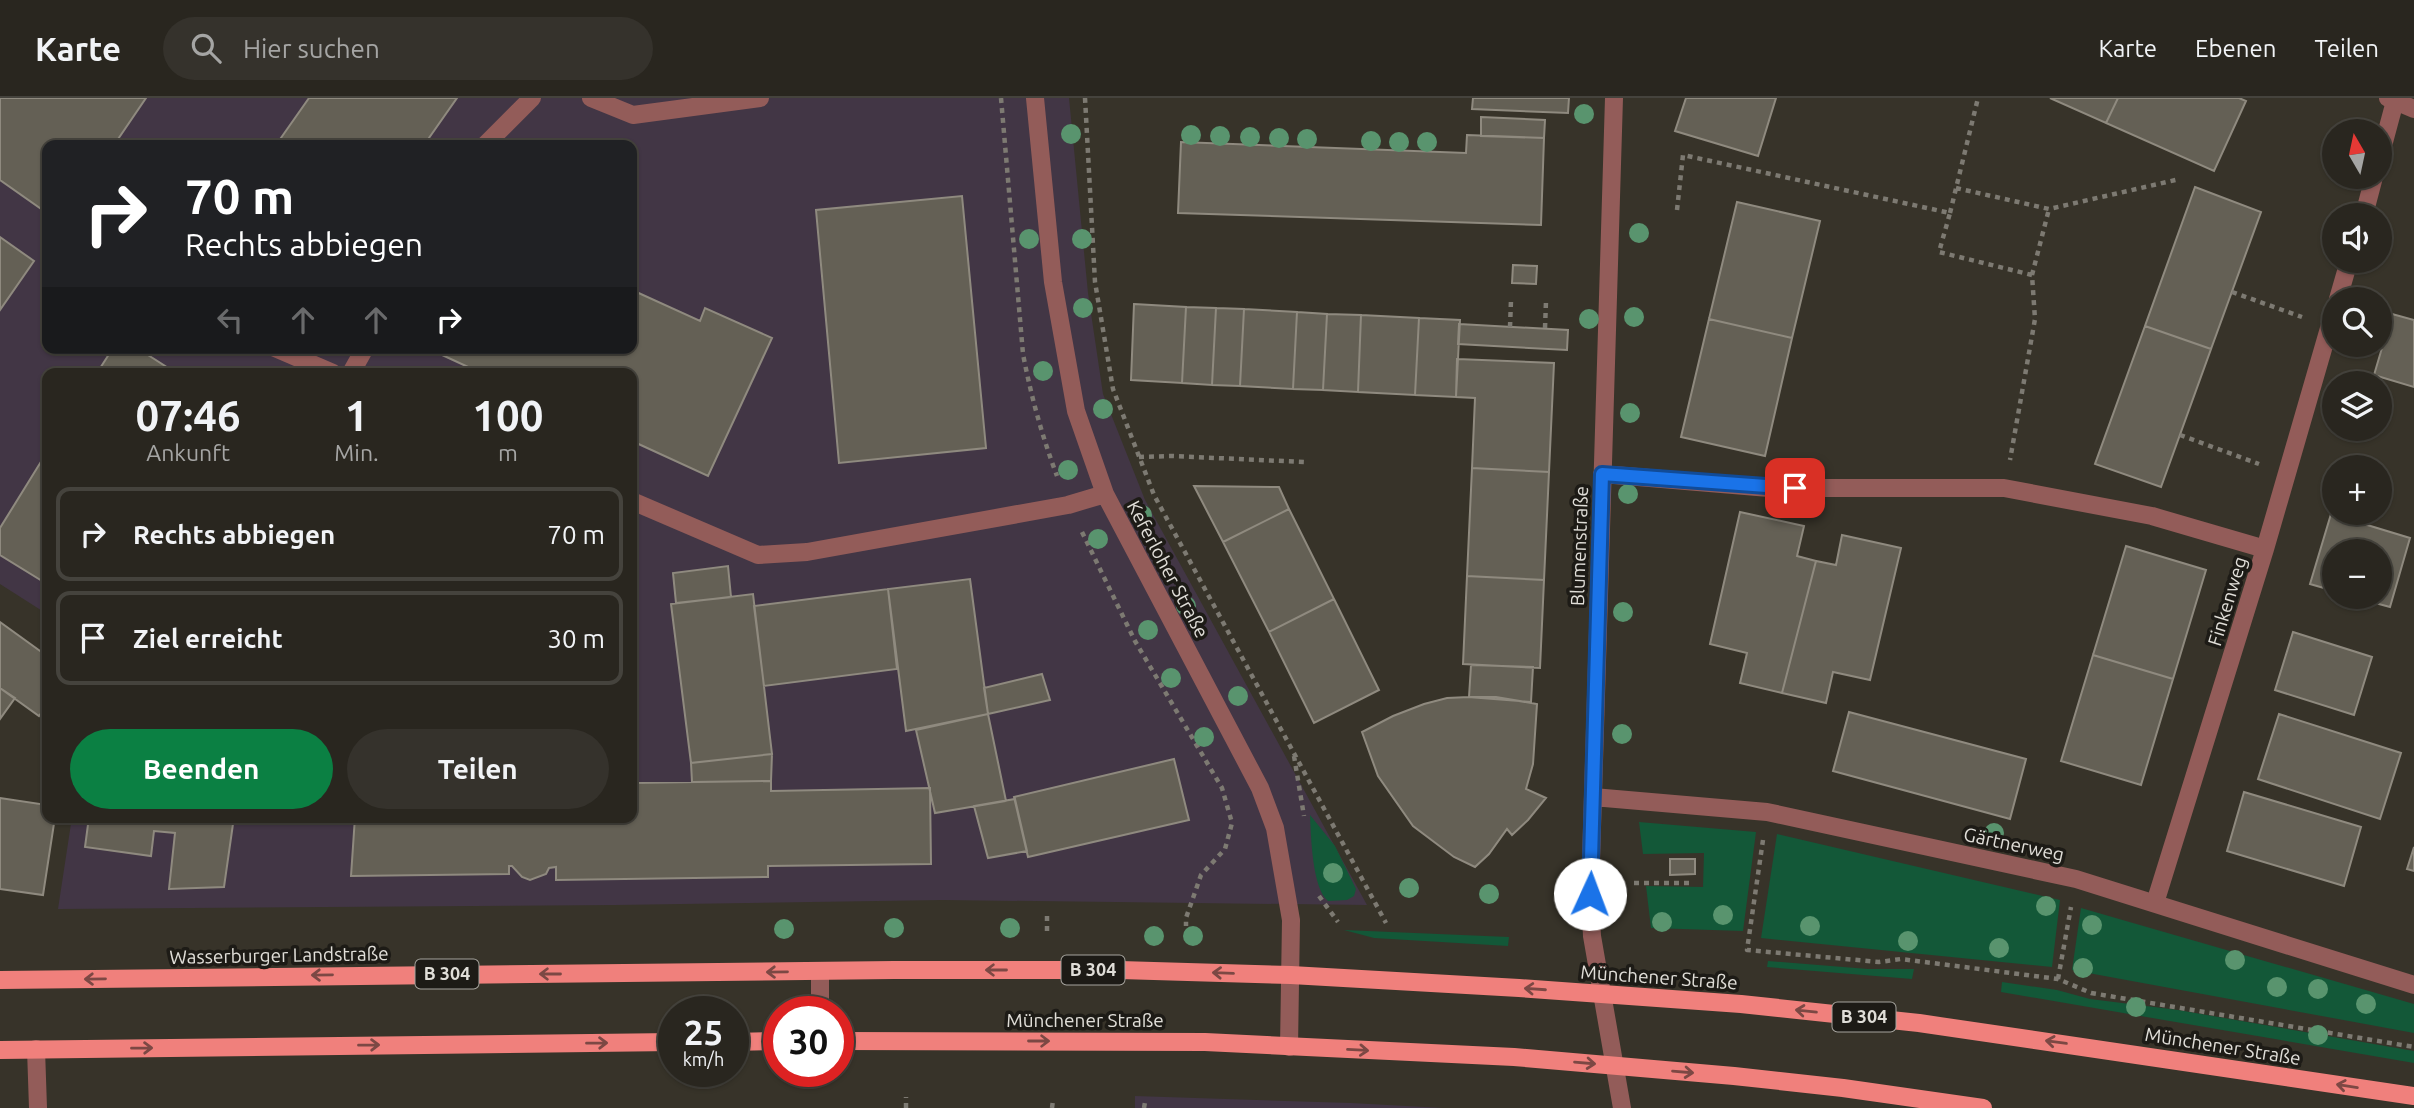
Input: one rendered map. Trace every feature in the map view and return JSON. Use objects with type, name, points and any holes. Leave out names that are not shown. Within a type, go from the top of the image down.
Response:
[{"type":"main road","name":"Münchener Straße","points":[[894,970],[1120,970],[1292,975],[1741,1004],[1919,1023],[2414,1096]]},
{"type":"main road","name":"Wasserburger Landstraße","points":[[0,980],[894,970]]},
{"type":"main road","name":"Münchener Straße","points":[[854,1041],[1196,1041],[1514,1057],[1843,1088],[1983,1108]]},
{"type":"main road","points":[[0,1049],[658,1042]]},
{"type":"street","points":[[490,140],[532,98]]},
{"type":"street","points":[[591,98],[633,115],[760,98]]},
{"type":"street","name":"Keferloher Straße","points":[[1035,98],[1053,282],[1076,411],[1105,494],[1260,788],[1275,828],[1291,920],[1289,1046]]},
{"type":"street","name":"Blumenstraße","points":[[1614,98],[1590,894],[1592,936],[1622,1108]]},
{"type":"street","points":[[2388,119],[2392,99],[2414,109]]},
{"type":"street","name":"Finkenweg","points":[[2155,903],[2265,549],[2322,352]]},
{"type":"street","points":[[289,354],[321,368]]},
{"type":"street","points":[[1602,474],[1769,488],[2004,488],[2152,516],[2265,549]]},
{"type":"street","points":[[637,503],[758,555],[807,552],[1068,505],[1105,494]]},
{"type":"street","name":"Gärtnerweg","points":[[1593,797],[1767,812],[2076,879],[2414,985]]},
{"type":"street","points":[[820,971],[820,996]]},
{"type":"street","points":[[36,1049],[38,1108]]},
{"type":"path","points":[[1085,98],[1095,282],[1113,389],[1154,495],[1386,923]]},
{"type":"path","points":[[1978,98],[1939,252],[2032,275]]},
{"type":"path","points":[[1677,210],[1683,155],[1950,213]]},
{"type":"path","points":[[1956,188],[2049,209],[2180,179]]},
{"type":"path","points":[[2004,488],[2035,319],[2032,275],[2049,209]]},
{"type":"path","points":[[2231,292],[2309,319]]},
{"type":"path","points":[[1510,327],[1511,300]]},
{"type":"path","points":[[1545,328],[1546,301]]},
{"type":"path","points":[[2180,435],[2263,466]]},
{"type":"path","points":[[1139,457],[1304,461]]},
{"type":"path","points":[[1767,812],[1747,950],[1879,962],[1901,959],[2058,979],[2091,993],[2414,1047]]},
{"type":"path","points":[[2058,979],[2076,879]]},
{"type":"path","points":[[1634,883],[1691,883]]},
{"type":"path","points":[[1047,916],[1047,935]]},
{"type":"path","points":[[1186,918],[1186,926]]},
{"type":"path","points":[[1924,969],[1925,962]]},
{"type":"path","points":[[906,1097],[906,1108]]},
{"type":"path","points":[[1052,1108],[1053,1100]]},
{"type":"shaded area","points":[[0,98],[1069,98],[1088,293],[1103,394],[1145,500],[1367,905],[943,900],[58,909],[71,823],[637,823],[637,368],[42,368],[42,611],[0,584]]},
{"type":"shaded area","points":[[1135,1096],[1351,1103],[1443,1108],[1135,1108]]},
{"type":"green space","points":[[1310,815],[1335,846],[1356,889],[1354,896],[1347,900],[1328,901],[1319,885],[1313,861]]},
{"type":"green space","points":[[1639,822],[1756,832],[1743,931],[1651,928],[1646,886],[1703,887],[1704,853],[1643,854]]},
{"type":"green space","points":[[1777,834],[2060,900],[2052,967],[1761,938]]},
{"type":"green space","points":[[2081,908],[2414,1004],[2414,1033],[2072,970]]},
{"type":"green space","points":[[1344,930],[1509,937],[1508,946],[1374,938]]},
{"type":"green space","points":[[1768,961],[1868,969],[1914,969],[1912,979],[1767,967]]},
{"type":"green space","points":[[2002,982],[2057,990],[2090,999],[2178,1010],[2414,1051],[2414,1063],[2001,992]]},
{"type":"building","points":[[0,98],[146,98],[117,140],[42,140],[42,209],[0,180]]},
{"type":"building","points":[[309,98],[457,98],[428,140],[280,140]]},
{"type":"building","points":[[1473,98],[1569,98],[1568,113],[1472,109]]},
{"type":"building","points":[[1686,98],[1776,98],[1758,156],[1675,131]]},
{"type":"building","points":[[2050,98],[2118,98],[2106,123]]},
{"type":"building","points":[[2118,98],[2239,98],[2246,101],[2214,171],[2106,123]]},
{"type":"building","points":[[1481,117],[1545,120],[1544,138],[1481,136]]},
{"type":"building","points":[[1467,135],[1544,138],[1541,225],[1178,213],[1181,142],[1466,153]]},
{"type":"building","points":[[2195,187],[2261,212],[2211,349],[2145,326]]},
{"type":"building","points":[[962,196],[986,448],[839,463],[816,210]]},
{"type":"building","points":[[1737,202],[1820,221],[1792,338],[1709,319]]},
{"type":"building","points":[[0,237],[34,261],[0,310]]},
{"type":"building","points":[[1513,265],[1537,266],[1536,284],[1512,283]]},
{"type":"building","points":[[637,292],[700,321],[705,308],[772,338],[708,476],[637,443],[637,368],[470,368],[440,354],[637,354]]},
{"type":"building","points":[[1134,304],[1186,307],[1182,383],[1131,380]]},
{"type":"building","points":[[1186,307],[1216,308],[1212,385],[1182,383]]},
{"type":"building","points":[[1216,308],[1244,309],[1240,386],[1212,385]]},
{"type":"building","points":[[1244,309],[1297,312],[1293,389],[1240,386]]},
{"type":"building","points":[[1297,312],[1327,314],[1323,390],[1293,389]]},
{"type":"building","points":[[1327,314],[1361,315],[1358,392],[1323,390]]},
{"type":"building","points":[[2392,314],[2414,320],[2414,387],[2392,380],[2392,371],[2375,371],[2379,357],[2392,357]]},
{"type":"building","points":[[1361,315],[1419,318],[1415,395],[1358,392]]},
{"type":"building","points":[[1419,318],[1460,320],[1456,397],[1415,395]]},
{"type":"building","points":[[1709,319],[1792,338],[1765,456],[1681,437]]},
{"type":"building","points":[[1459,324],[1568,330],[1567,350],[1458,344]]},
{"type":"building","points":[[2145,326],[2211,349],[2161,487],[2095,464]]},
{"type":"building","points":[[109,354],[146,354],[168,368],[100,368]]},
{"type":"building","points":[[1457,359],[1554,363],[1549,472],[1472,468],[1475,398],[1456,397]]},
{"type":"building","points":[[42,460],[42,581],[0,555],[0,528]]},
{"type":"building","points":[[1472,468],[1549,472],[1544,580],[1467,576]]},
{"type":"building","points":[[1194,486],[1279,487],[1289,509],[1223,542]]},
{"type":"building","points":[[1289,509],[1334,599],[1269,632],[1223,542]]},
{"type":"building","points":[[1740,512],[1804,526],[1797,556],[1816,561],[1782,693],[1740,683],[1747,653],[1710,644]]},
{"type":"building","points":[[2328,525],[2367,525],[2410,538],[2392,600],[2392,539],[2324,539]]},
{"type":"building","points":[[1842,535],[1901,548],[1870,680],[1833,672],[1826,703],[1782,693],[1816,561],[1836,565]]},
{"type":"building","points":[[2322,544],[2322,588],[2310,584]]},
{"type":"building","points":[[2126,546],[2206,570],[2173,679],[2093,655]]},
{"type":"building","points":[[728,566],[731,597],[676,603],[673,573]]},
{"type":"building","points":[[1467,576],[1544,580],[1540,668],[1463,664]]},
{"type":"building","points":[[970,579],[988,714],[906,731],[888,589]]},
{"type":"building","points":[[888,589],[897,669],[764,686],[754,606]]},
{"type":"building","points":[[753,594],[772,754],[691,763],[671,604]]},
{"type":"building","points":[[1334,599],[1379,690],[1314,723],[1269,632]]},
{"type":"building","points":[[0,622],[42,652],[42,712],[39,716],[0,688]]},
{"type":"building","points":[[2293,632],[2372,657],[2354,715],[2275,690]]},
{"type":"building","points":[[2093,655],[2173,679],[2141,785],[2061,761]]},
{"type":"building","points":[[1471,665],[1533,667],[1531,702],[1469,697]]},
{"type":"building","points":[[1042,674],[1050,700],[988,714],[984,688]]},
{"type":"building","points":[[0,688],[15,698],[0,719]]},
{"type":"building","points":[[1496,697],[1537,704],[1533,764],[1526,789],[1546,798],[1512,835],[1507,829],[1489,854],[1475,867],[1454,857],[1413,826],[1378,776],[1362,732],[1424,704],[1447,698]]},
{"type":"building","points":[[1849,712],[2026,759],[2010,819],[1833,771]]},
{"type":"building","points":[[988,714],[1006,801],[935,813],[916,730]]},
{"type":"building","points":[[2279,714],[2401,753],[2380,819],[2258,779]]},
{"type":"building","points":[[772,754],[771,781],[692,782],[691,763]]},
{"type":"building","points":[[1174,759],[1189,820],[1028,857],[1014,797]]},
{"type":"building","points":[[771,781],[771,791],[930,788],[931,864],[768,866],[768,877],[556,880],[556,867],[549,868],[546,874],[530,880],[522,877],[512,866],[509,866],[509,874],[351,876],[355,823],[637,823],[637,783]]},
{"type":"building","points":[[2244,792],[2361,827],[2344,886],[2227,851]]},
{"type":"building","points":[[0,798],[42,804],[42,823],[54,823],[43,895],[0,889]]},
{"type":"building","points":[[1015,799],[1027,851],[988,858],[974,806]]},
{"type":"building","points":[[88,823],[233,823],[224,887],[169,889],[175,833],[154,831],[151,856],[85,847]]},
{"type":"building","points":[[2414,847],[2414,871],[2407,869]]},
{"type":"building","points":[[1670,859],[1695,859],[1695,874],[1670,875]]},
{"type":"route","points":[[1590,894],[1602,474],[1795,488]]}]
